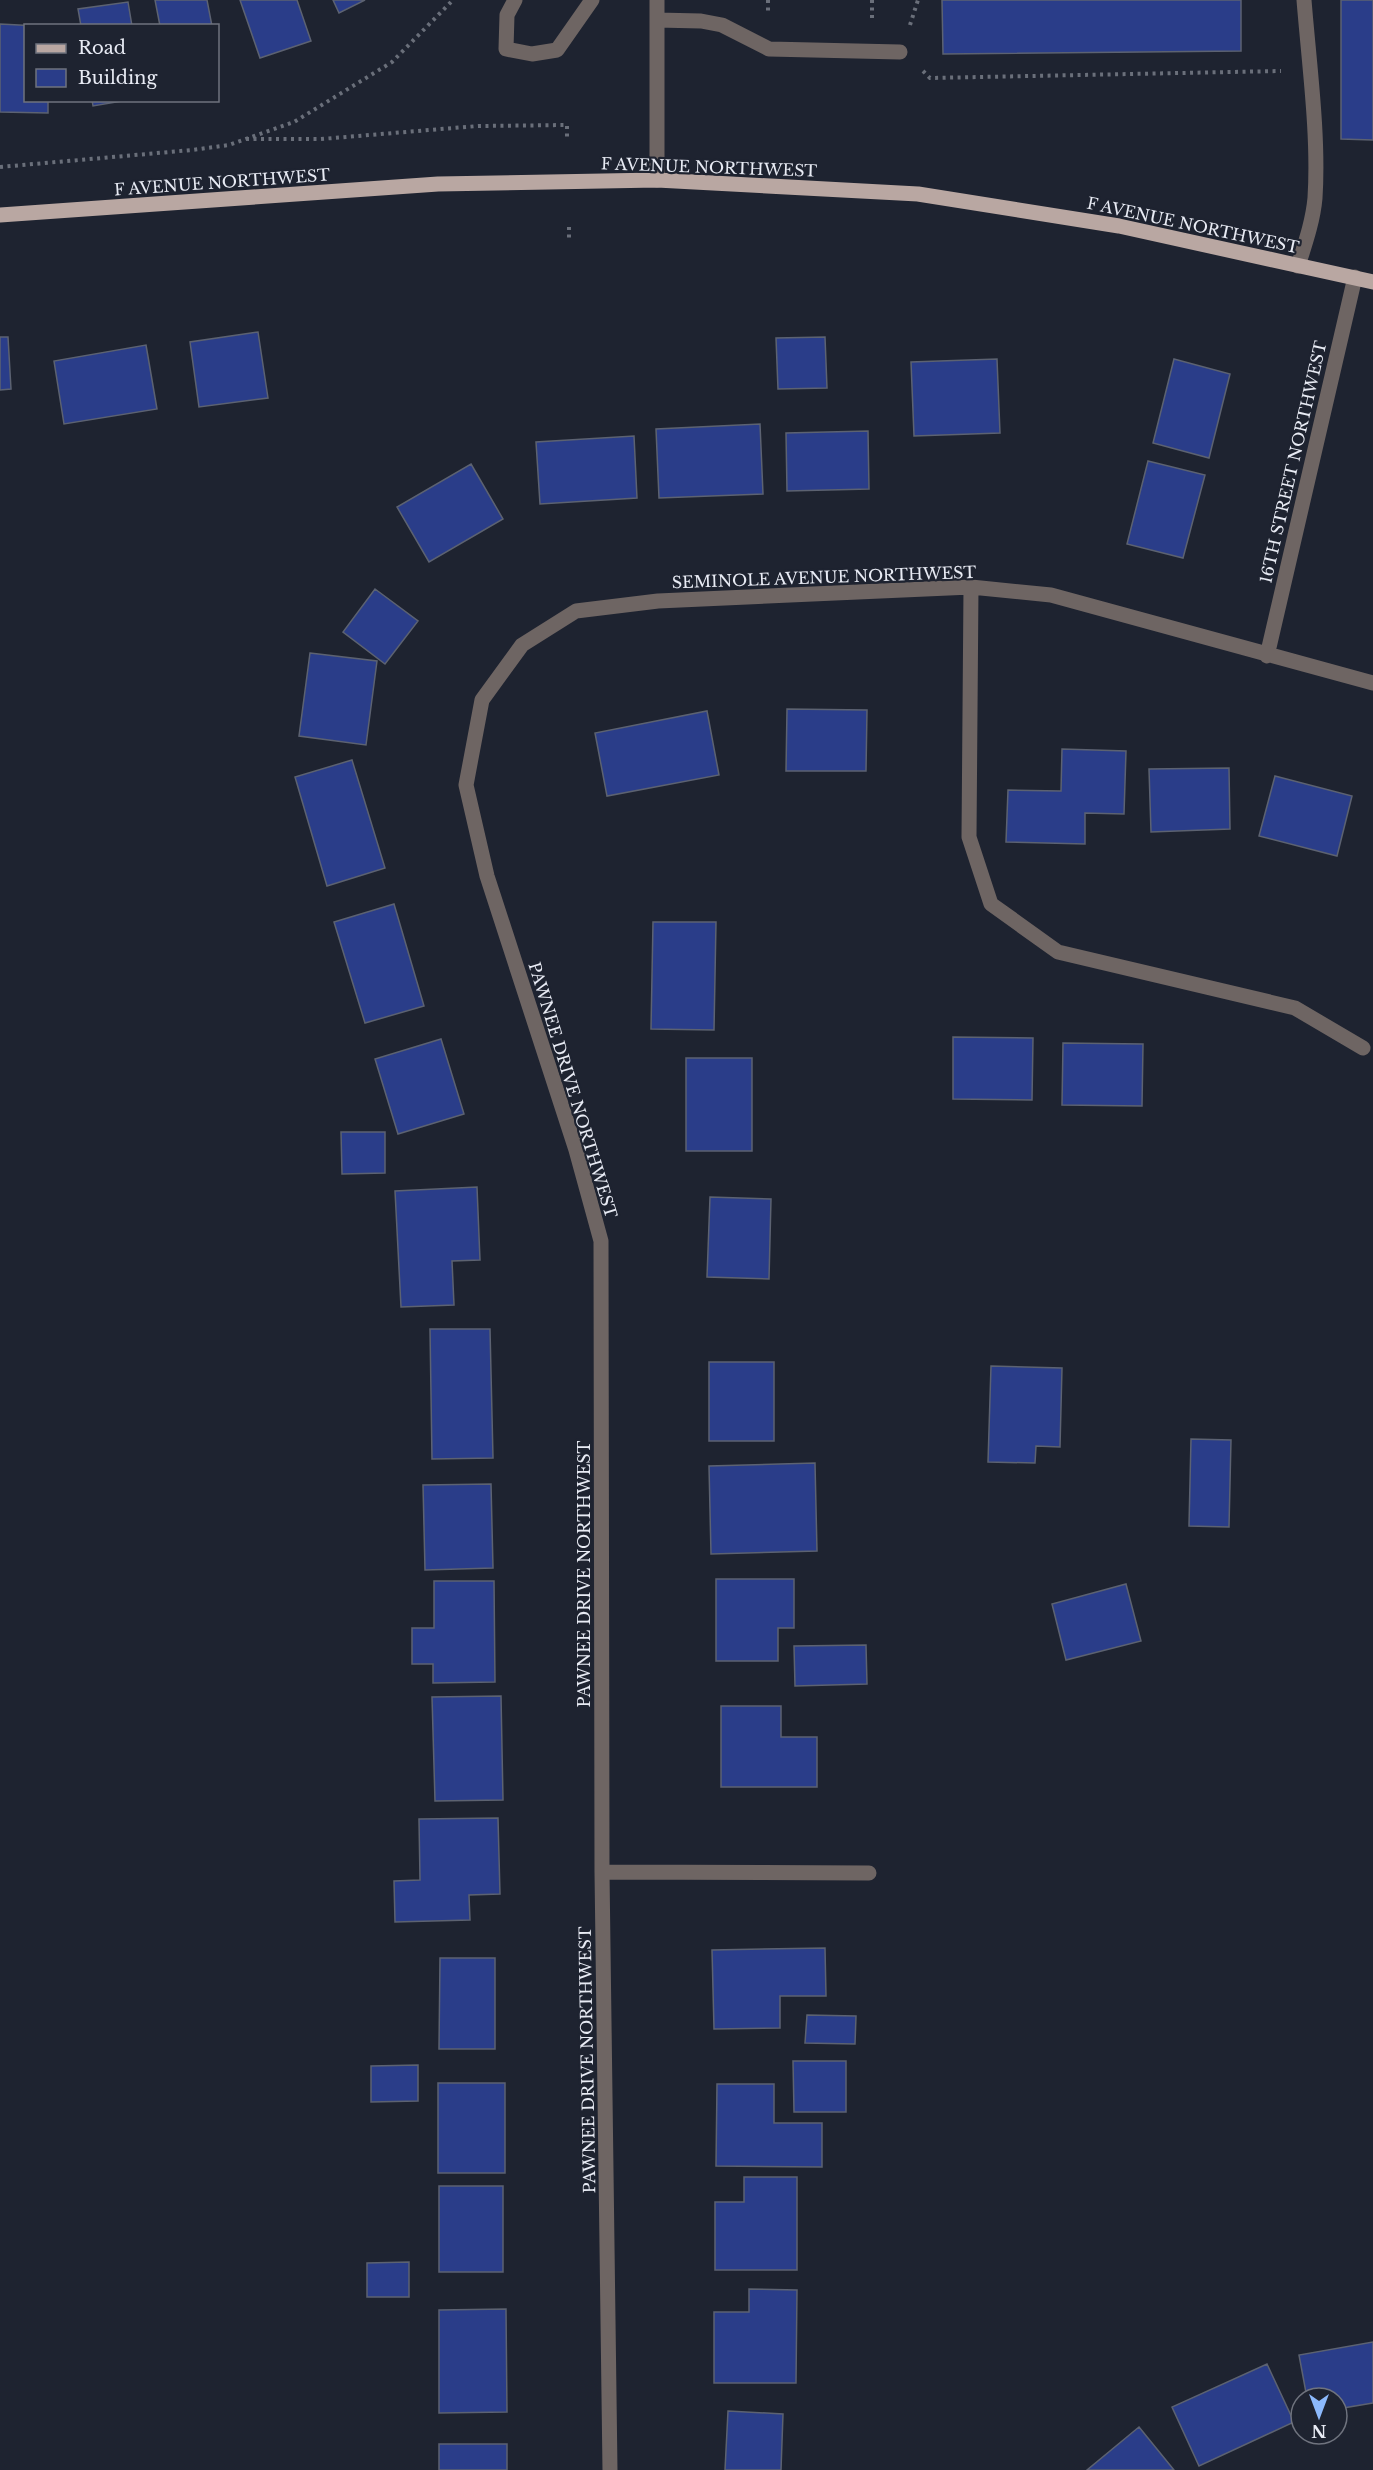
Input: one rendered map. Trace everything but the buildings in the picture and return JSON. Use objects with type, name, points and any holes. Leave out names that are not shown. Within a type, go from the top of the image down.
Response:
[{"type":"main road","name":"F AVENUE NORTHWEST","points":[[0,215],[438,184],[657,180],[918,195],[1119,226],[1373,282]]},
{"type":"street","points":[[515,0],[507,15],[506,49],[532,54],[557,50],[592,0]]},
{"type":"street","points":[[657,0],[657,180]]},
{"type":"street","points":[[1298,266],[1311,222],[1315,198],[1305,0]]},
{"type":"street","points":[[657,20],[701,21],[722,25],[769,49],[900,51]]},
{"type":"street","name":"16TH STREET NORTHWEST","points":[[1266,656],[1355,277]]},
{"type":"street","points":[[971,587],[969,837],[991,904],[1058,952],[1295,1008],[1363,1048]]},
{"type":"street","name":"SEMINOLE AVENUE NORTHWEST","points":[[482,700],[522,645],[576,611],[658,601],[971,587],[1051,595],[1266,656],[1373,683]]},
{"type":"street","name":"PAWNEE DRIVE NORTHWEST","points":[[482,700],[466,785],[487,876],[576,1150],[601,1241],[602,1872],[610,2470]]},
{"type":"street","points":[[602,1872],[869,1873]]},
{"type":"path","points":[[0,166],[229,145],[294,122],[392,62],[453,0]]},
{"type":"path","points":[[900,51],[930,78],[1309,71]]},
{"type":"path","points":[[243,140],[321,140],[478,126],[567,125],[567,138]]},
{"type":"path","points":[[569,227],[569,238]]}]
